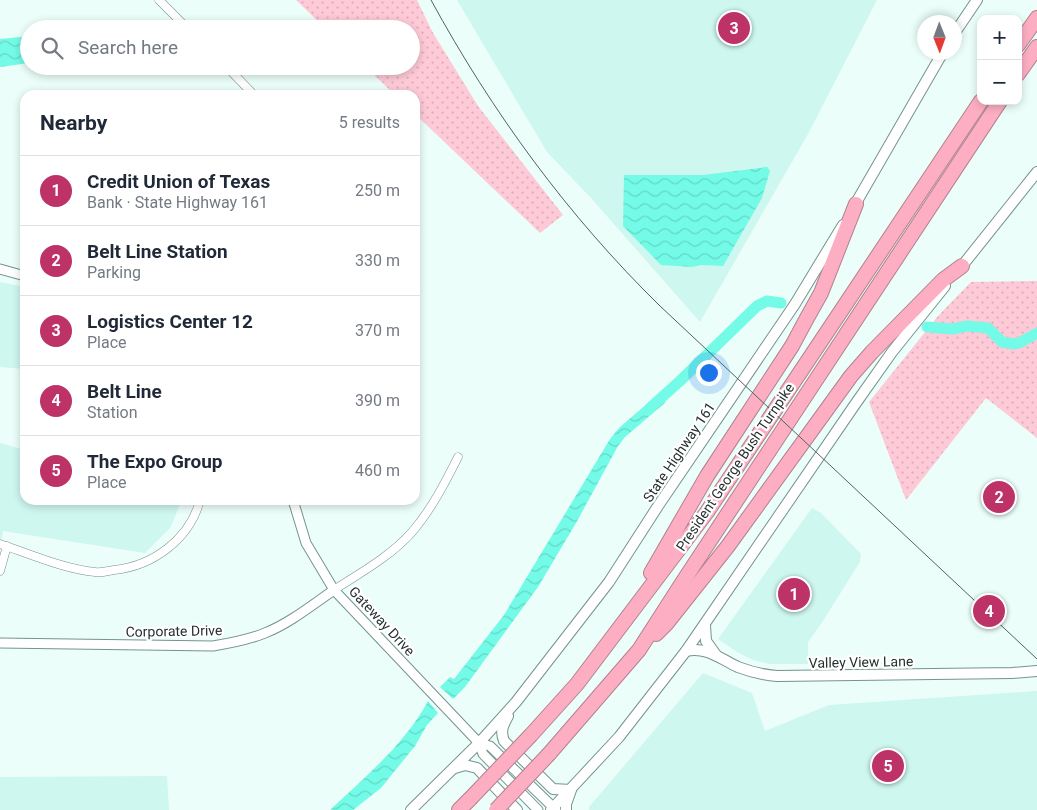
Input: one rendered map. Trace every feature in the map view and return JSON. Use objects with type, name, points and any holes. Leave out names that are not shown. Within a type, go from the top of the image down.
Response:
[{"type":"highway","points":[[1022,39],[1037,18]]},
{"type":"highway","points":[[1022,68],[1037,46]]},
{"type":"highway","name":"President George Bush Turnpike","points":[[459,810],[531,735],[576,684],[707,512],[978,105]]},
{"type":"highway","name":"President George Bush Turnpike","points":[[496,810],[549,754],[639,650],[997,105]]},
{"type":"highway","points":[[610,640],[619,621],[654,568],[707,476],[792,346],[821,293],[856,204]]},
{"type":"highway","points":[[639,650],[667,623],[728,546],[851,376],[872,352],[944,280],[962,266]]},
{"type":"main road","points":[[962,22],[977,0]]},
{"type":"main road","name":"State Highway 161","points":[[412,810],[479,743],[516,702],[609,582],[658,506],[795,304],[856,204],[938,60]]},
{"type":"main road","points":[[554,809],[619,737],[686,651],[881,367],[1037,172]]},
{"type":"main road","points":[[705,625],[706,641],[716,655]]},
{"type":"main road","name":"Valley View Lane","points":[[686,651],[702,650],[752,672],[777,676],[1012,673],[1037,671]]},
{"type":"main road","name":"Valley View Lane","points":[[1012,673],[1037,677]]},
{"type":"main road","points":[[516,702],[502,726],[504,741],[553,789],[571,790]]},
{"type":"main road","points":[[452,769],[466,765],[477,768],[517,810]]},
{"type":"main road","points":[[566,810],[571,790]]},
{"type":"street","points":[[159,0],[179,20]]},
{"type":"street","points":[[235,75],[249,90]]},
{"type":"street","points":[[0,269],[20,275]]},
{"type":"street","points":[[334,590],[373,564],[411,532],[438,497],[458,457]]},
{"type":"street","points":[[0,571],[4,545],[77,569],[97,572],[125,569],[153,559],[168,549],[192,521],[198,505]]},
{"type":"street","name":"Gateway Drive","points":[[295,505],[306,543],[334,590],[479,743],[483,754],[538,810]]},
{"type":"street","name":"Corporate Drive","points":[[0,643],[213,646],[267,633],[286,623],[334,590]]},
{"type":"street","name":"Gateway Drive","points":[[479,743],[490,746],[554,809]]},
{"type":"shaded area","points":[[296,0],[417,0],[433,33],[478,106],[563,215],[540,233],[420,119],[420,90],[390,90],[374,75],[420,75],[420,20],[317,20]]},
{"type":"shaded area","points":[[457,0],[877,0],[808,134],[700,322],[591,198],[547,152]]},
{"type":"shaded area","points":[[1037,281],[1037,438],[986,398],[906,500],[869,402],[938,316],[971,282]]},
{"type":"shaded area","points":[[0,282],[20,286],[20,369],[0,367]]},
{"type":"shaded area","points":[[0,443],[20,449],[20,505],[180,505],[170,528],[145,553],[3,531],[0,550]]},
{"type":"shaded area","points":[[812,508],[821,513],[861,554],[860,562],[808,642],[808,664],[769,664],[753,660],[718,639]]},
{"type":"shaded area","points":[[703,673],[752,693],[765,731],[829,705],[1037,691],[1037,810],[589,810],[589,807]]},
{"type":"shaded area","points":[[167,776],[169,810],[0,810],[0,777]]},
{"type":"water","points":[[20,37],[20,64],[0,67],[0,39]]},
{"type":"water","points":[[767,167],[770,171],[762,198],[723,266],[661,265],[623,226],[624,175],[703,175]]},
{"type":"water","points":[[657,395],[666,402],[625,437],[618,446],[538,587],[465,687],[453,699],[440,687],[450,677],[454,679],[504,615],[610,439],[619,428]]},
{"type":"water","points":[[428,701],[438,713],[427,725],[415,746],[381,788],[353,810],[330,810],[396,746],[419,717]]},
{"type":"waterway","points":[[651,407],[757,306],[767,301],[781,303]]},
{"type":"waterway","points":[[927,327],[953,329],[967,326],[988,328],[1002,342],[1014,344],[1037,333]]},
{"type":"tram line","points":[[431,0],[455,42],[506,122],[563,199],[626,272],[1037,659]]},
{"type":"place","name":"Logistics Center 12","points":[[734,28]]},
{"type":"place","name":"Belt Line Station","points":[[999,497]]},
{"type":"place","name":"Credit Union of Texas","points":[[794,594]]},
{"type":"place","name":"Belt Line","points":[[989,611]]},
{"type":"place","name":"The Expo Group","points":[[888,766]]}]
